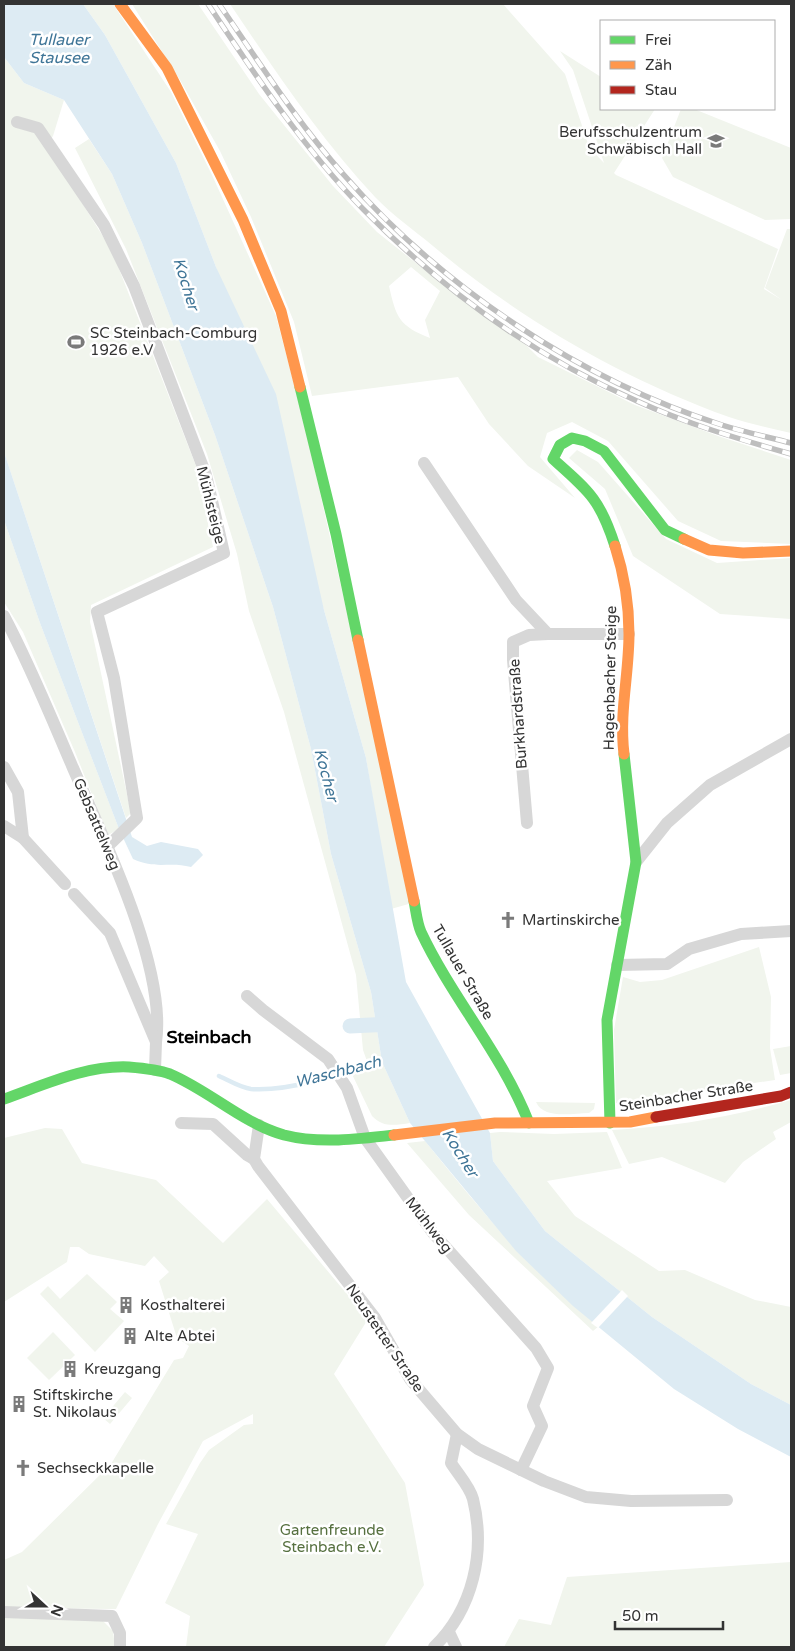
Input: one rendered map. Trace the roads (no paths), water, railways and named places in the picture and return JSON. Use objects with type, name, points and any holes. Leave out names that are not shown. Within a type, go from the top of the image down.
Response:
[{"type":"street","name":"Tullauer Straße","points":[[120,4],[167,68],[243,220],[281,311],[336,534],[420,930],[464,1007],[517,1092],[529,1123]]},
{"type":"street","name":"Mühlsteige","points":[[17,122],[38,128],[104,225],[134,286],[206,475],[224,553],[97,612],[114,678],[137,818],[112,841]]},
{"type":"street","name":"Hagenbacher Steige","points":[[610,1123],[607,1020],[636,862],[621,729],[629,634],[626,588],[619,558],[606,518],[590,492],[553,459],[560,445],[572,438],[585,441],[604,451],[665,530],[709,550],[743,553],[791,551]]},
{"type":"street","points":[[424,463],[516,600],[548,634]]},
{"type":"street","name":"Gebsattelweg","points":[[4,616],[22,650],[112,841],[140,932],[153,984],[159,1024],[155,1070]]},
{"type":"street","name":"Burkhardstraße","points":[[527,823],[513,642],[529,636],[548,634],[629,634]]},
{"type":"street","points":[[636,862],[667,823],[710,784],[791,739]]},
{"type":"street","points":[[4,767],[18,792],[23,838]]},
{"type":"street","points":[[4,826],[23,838],[65,884]]},
{"type":"street","points":[[74,894],[110,932],[156,1042]]},
{"type":"street","points":[[617,965],[667,964],[689,949],[741,934],[791,931]]},
{"type":"street","name":"Mühlweg","points":[[247,996],[328,1059],[347,1088],[365,1138],[433,1233],[536,1348],[548,1368],[533,1406],[542,1426],[521,1470]]},
{"type":"street","name":"Steinbacher Straße","points":[[4,1099],[78,1073],[109,1067],[155,1070],[169,1074],[259,1125],[285,1135],[314,1138],[365,1138],[495,1123],[610,1123],[677,1114],[781,1096],[791,1092]]},
{"type":"street","name":"Neustetter Straße","points":[[181,1123],[213,1124],[247,1155],[254,1159],[264,1175],[375,1318],[410,1378],[457,1434],[478,1449],[521,1470],[586,1497],[631,1501],[727,1500]]},
{"type":"street","points":[[254,1159],[259,1125]]},
{"type":"street","points":[[434,1647],[450,1632],[468,1599],[479,1553],[473,1498],[451,1463],[457,1434]]},
{"type":"street","points":[[4,1612],[112,1616],[120,1633],[120,1647]]},
{"type":"street","points":[[450,1632],[456,1647]]},
{"type":"water","points":[[4,4],[83,4],[105,35],[176,163],[216,267],[276,394],[324,610],[366,758],[406,982],[490,1133],[493,1161],[545,1231],[652,1317],[751,1384],[791,1405],[791,1457],[738,1429],[674,1389],[573,1306],[516,1251],[410,1123],[382,1062],[371,992],[331,854],[311,749],[273,607],[215,435],[142,243],[112,174],[64,100],[24,83],[4,57]]},
{"type":"water","points":[[4,452],[132,837],[147,846],[161,842],[198,849],[203,855],[191,867],[183,865],[156,865],[133,859],[119,829],[40,623],[4,520]]},
{"type":"waterway","points":[[350,1026],[392,1024]]},
{"type":"waterway","name":"Waschbach","points":[[219,1076],[239,1086],[251,1089],[266,1089],[319,1080],[386,1060]]},
{"type":"railway","points":[[208,4],[281,111],[342,187],[394,239],[458,294],[526,342],[562,364],[599,383],[694,424],[791,454]]},
{"type":"railway","points":[[219,4],[294,113],[344,175],[424,255],[469,291],[516,325],[566,356],[617,383],[669,406],[722,425],[791,443]]},
{"type":"place","name":"Berufsschulzentrum Schwäbisch Hall","points":[[716,141]]},
{"type":"place","name":"SC Steinbach-Comburg 1926 e.V","points":[[76,342]]},
{"type":"place","name":"Martinskirche","points":[[508,920]]},
{"type":"place","name":"Kosthalterei","points":[[126,1305]]},
{"type":"place","name":"Alte Abtei","points":[[130,1336]]},
{"type":"place","name":"Kreuzgang","points":[[70,1369]]},
{"type":"place","name":"Stiftskirche St. Nikolaus","points":[[19,1404]]},
{"type":"place","name":"Sechseckkapelle","points":[[23,1468]]},
{"type":"district","name":"Steinbach","points":[[209,1037]]},
{"type":"water label","name":"Tullauer Stausee","points":[[59,49]]},
{"type":"water label","name":"Kocher","points":[[186,284]]},
{"type":"water label","name":"Kocher","points":[[326,775]]},
{"type":"water label","name":"Kocher","points":[[460,1153]]},
{"type":"park label","name":"Gartenfreunde Steinbach e.V.","points":[[332,1538]]}]
